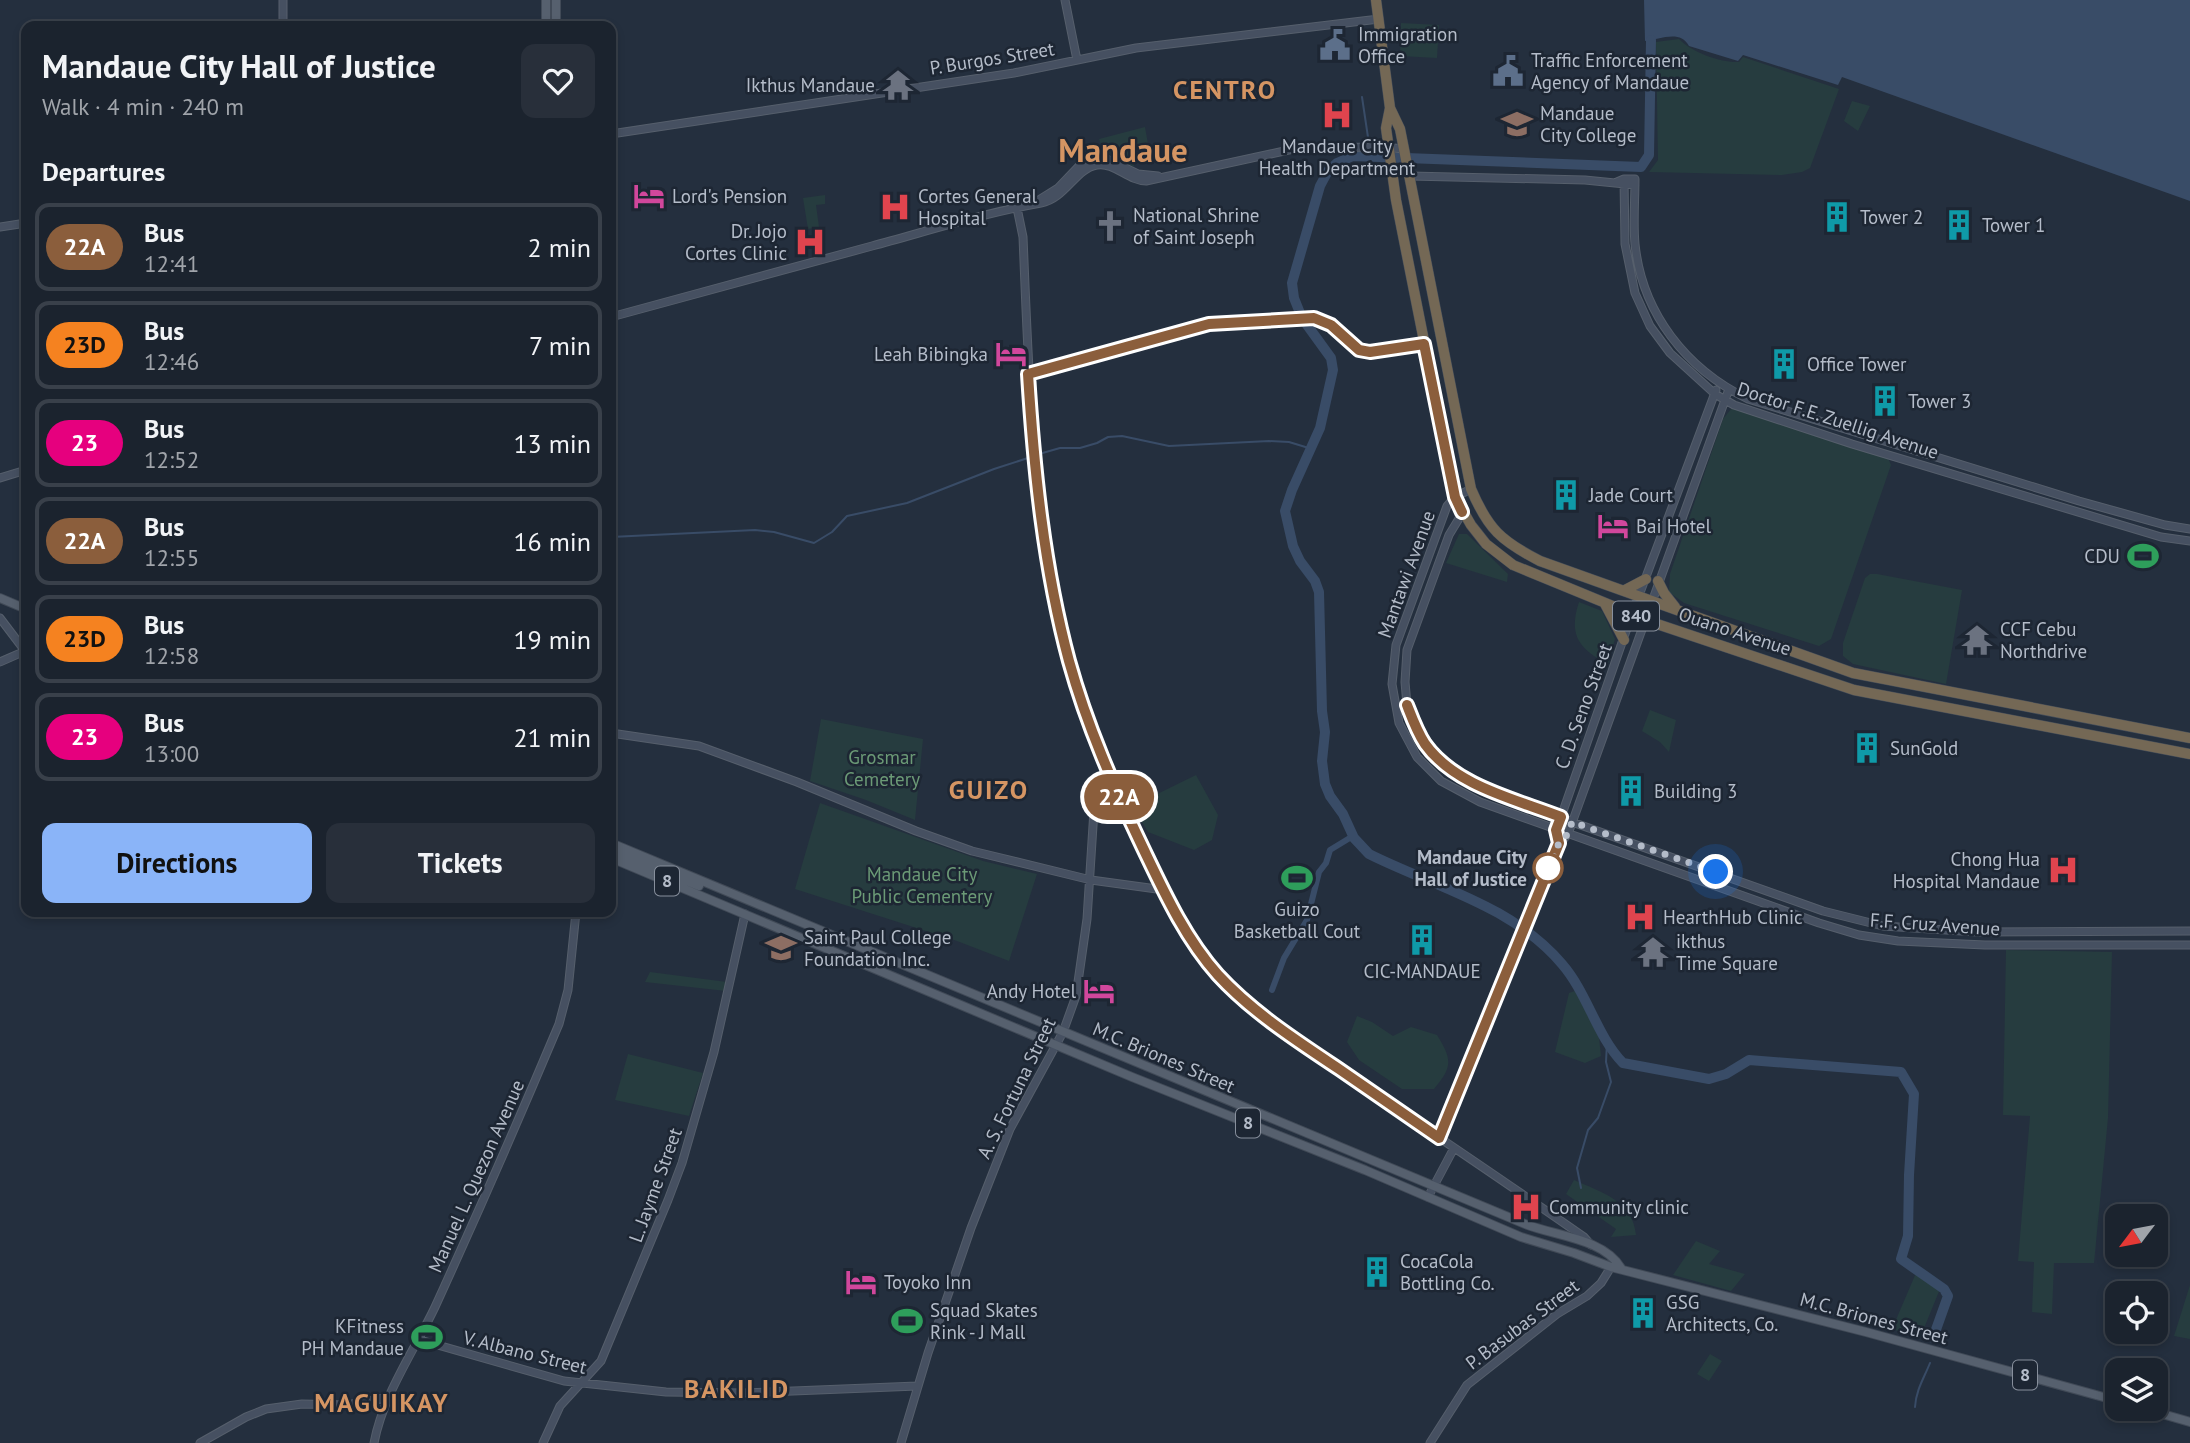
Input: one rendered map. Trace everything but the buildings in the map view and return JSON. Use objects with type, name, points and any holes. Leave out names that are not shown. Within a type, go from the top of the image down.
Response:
[{"type":"highway","name":"840","points":[[1376,0],[1390,108],[1385,148]]},
{"type":"highway","name":"840","points":[[1390,108],[1399,126],[1404,149]]},
{"type":"highway","name":"Ouano Avenue","points":[[1385,148],[1391,165],[1455,497],[1462,512],[1486,544],[1513,565],[1645,620],[1854,690],[2190,754]]},
{"type":"highway","name":"Ouano Avenue","points":[[1404,149],[1471,489],[1483,515],[1496,533],[1514,548],[1540,561],[1853,673],[2190,738]]},
{"type":"highway","points":[[1625,590],[1646,579]]},
{"type":"highway","points":[[1658,581],[1668,601],[1677,609]]},
{"type":"highway","points":[[1605,604],[1624,640]]},
{"type":"highway","points":[[2167,750],[2169,734]]},
{"type":"main road","points":[[546,21],[547,0]]},
{"type":"main road","points":[[556,0],[556,21]]},
{"type":"main road","points":[[0,598],[21,607]]},
{"type":"main road","name":"M.C. Briones Street","points":[[616,845],[1525,1224],[1591,1245],[1615,1259],[1621,1268]]},
{"type":"main road","name":"8","points":[[616,853],[684,881]]},
{"type":"main road","name":"M.C. Briones Street","points":[[616,860],[1521,1237],[1611,1267],[1866,1332],[2105,1397]]},
{"type":"main road","name":"M.C. Briones Street","points":[[684,881],[729,894]]},
{"type":"main road","name":"M.C. Briones Street","points":[[684,881],[723,905]]},
{"type":"main road","points":[[2168,1416],[2190,1422]]},
{"type":"street","points":[[283,0],[283,21]]},
{"type":"street","points":[[1065,0],[1077,60]]},
{"type":"street","name":"P. Burgos Street","points":[[616,133],[993,76],[1136,48],[1379,19]]},
{"type":"street","points":[[616,316],[1034,203],[1095,161],[1138,180],[1151,180],[1298,148],[1404,149]]},
{"type":"street","points":[[1410,176],[1622,182]]},
{"type":"street","name":"Doctor F.E. Zuellig Avenue","points":[[2190,529],[2165,525],[2079,501],[1748,399],[1719,383],[1695,365],[1677,346],[1659,319],[1645,289],[1635,243],[1635,182],[1622,182],[1625,244],[1635,293],[1650,326],[1670,353],[1715,394],[1725,400],[1864,447],[2161,537],[2190,541]]},
{"type":"street","points":[[1017,208],[1023,237],[1028,374],[1036,464],[1044,534],[1063,634],[1087,714],[1113,784],[1186,932],[1216,972],[1237,993],[1298,1042],[1573,1229],[1591,1245]]},
{"type":"street","points":[[0,228],[21,224]]},
{"type":"street","name":"C. D. Seno Street","points":[[1556,830],[1632,614],[1719,383]]},
{"type":"street","name":"C. D. Seno Street","points":[[1439,1138],[1559,843],[1568,834],[1729,389]]},
{"type":"street","points":[[0,478],[21,472]]},
{"type":"street","name":"Mantawi Avenue","points":[[1471,489],[1455,497],[1447,506],[1396,645],[1392,684],[1399,723],[1417,757],[1441,781],[1480,802],[1568,834]]},
{"type":"street","name":"Mantawi Avenue","points":[[1462,512],[1449,536],[1407,650],[1407,705],[1425,744],[1451,770],[1468,780],[1572,822]]},
{"type":"street","points":[[0,618],[21,645]]},
{"type":"street","points":[[0,662],[21,652]]},
{"type":"street","points":[[616,734],[699,746],[972,851],[1091,880],[1164,890]]},
{"type":"street","points":[[1588,740],[1600,745]]},
{"type":"street","name":"A. S. Fortuna Street","points":[[901,1443],[917,1386],[956,1271],[1010,1129],[1063,1032],[1076,996],[1084,951],[1097,799],[1113,784]]},
{"type":"street","name":"F.F. Cruz Avenue","points":[[1572,822],[1823,911],[1883,926],[1978,932],[2190,931]]},
{"type":"street","points":[[1556,830],[1559,843]]},
{"type":"street","name":"F.F. Cruz Avenue","points":[[1568,834],[1859,935],[1898,941],[1985,945],[2190,945]]},
{"type":"street","name":"L. Jayme Street","points":[[543,1443],[559,1406],[601,1361],[614,1336],[682,1163],[714,1052],[745,914]]},
{"type":"street","name":"Manuel L. Quezon Avenue","points":[[374,1443],[389,1397],[420,1340],[559,1024],[568,990],[575,917]]},
{"type":"street","points":[[1428,1197],[1454,1148]]},
{"type":"street","name":"P. Basubas Street","points":[[1430,1443],[1467,1385],[1567,1307],[1587,1296],[1601,1283],[1611,1267]]},
{"type":"street","name":"V. Albano Street","points":[[420,1340],[580,1384],[709,1394],[917,1386]]},
{"type":"street","points":[[200,1443],[266,1409],[302,1404],[347,1405],[389,1397]]},
{"type":"green space","points":[[1401,23],[1439,25],[1437,58],[1400,56]]},
{"type":"green space","points":[[1679,39],[1715,59],[1739,62],[1743,57],[1839,89],[1810,168],[1782,175],[1649,172],[1658,160],[1656,42]]},
{"type":"green space","points":[[1852,101],[1870,106],[1858,131],[1844,121]]},
{"type":"green space","points":[[1145,127],[1148,144],[1137,147],[1133,153],[1134,167],[1104,150],[1099,139]]},
{"type":"green space","points":[[825,195],[825,204],[816,205],[819,227],[808,229],[803,198]]},
{"type":"green space","points":[[1732,408],[1888,458],[1891,465],[1831,639],[1819,646],[1684,603],[1669,592],[1670,574],[1723,419]]},
{"type":"green space","points":[[1459,534],[1467,534],[1508,574],[1507,582],[1446,563]]},
{"type":"green space","points":[[1870,574],[1962,590],[1946,684],[1853,664],[1843,656],[1843,643],[1865,578]]},
{"type":"green space","points":[[1579,602],[1602,611],[1615,639],[1608,664],[1590,653],[1579,640],[1575,624]]},
{"type":"green space","points":[[1650,710],[1676,720],[1669,752],[1660,742],[1642,731]]},
{"type":"green space","name":"Grosmar Cemetery","points":[[821,719],[923,739],[915,820],[810,781]]},
{"type":"green space","points":[[1196,775],[1218,815],[1212,840],[1194,850],[1148,832],[1139,817],[1145,800]]},
{"type":"green space","name":"Mandaue City Public Cementery","points":[[820,803],[983,861],[1037,874],[1009,961],[957,941],[795,889]]},
{"type":"green space","points":[[2006,950],[2112,952],[2108,1118],[2094,1263],[2054,1263],[2052,1314],[2032,1312],[2034,1262],[2018,1261],[2030,1116],[2003,1115]]},
{"type":"green space","points":[[650,972],[727,982],[726,991],[645,982]]},
{"type":"green space","points":[[1575,991],[1599,1037],[1601,1056],[1585,1063],[1555,1052],[1569,993]]},
{"type":"green space","points":[[1357,1016],[1393,1036],[1411,1027],[1437,1035],[1446,1050],[1448,1063],[1445,1075],[1434,1089],[1402,1089],[1359,1060],[1347,1042]]},
{"type":"green space","points":[[628,1054],[703,1073],[689,1116],[615,1100]]},
{"type":"green space","points":[[1574,1180],[1605,1194],[1622,1206],[1634,1223],[1636,1235],[1611,1237],[1616,1229],[1566,1194]]},
{"type":"green space","points":[[1696,1241],[1720,1251],[1709,1264],[1745,1274],[1731,1291],[1673,1275]]},
{"type":"green space","points":[[1916,1273],[1940,1289],[1920,1338],[1892,1329]]},
{"type":"green space","points":[[2190,1285],[2190,1339],[2174,1336]]},
{"type":"green space","points":[[1710,1354],[1722,1361],[1709,1381],[1697,1374]]},
{"type":"water","points":[[1644,0],[2190,0],[2190,201],[1842,77],[1838,85],[1743,55],[1738,61],[1689,46],[1675,37],[1645,41]]},
{"type":"waterway","points":[[1651,40],[1649,155],[1641,167],[1353,156],[1337,163],[1328,171],[1320,186],[1292,283],[1294,298],[1302,318],[1331,358],[1333,370],[1320,428],[1285,511],[1293,546],[1319,592],[1325,732],[1322,761],[1325,784],[1354,838],[1369,854],[1496,912],[1542,944],[1571,976],[1606,1040],[1623,1063],[1709,1079],[1726,1074],[1749,1060],[1901,1072],[1914,1094],[1908,1236],[1901,1259],[1944,1289],[1948,1296],[1933,1338]]},
{"type":"waterway","points":[[1362,97],[1369,144]]},
{"type":"waterway","points":[[1369,150],[1369,157]]},
{"type":"waterway","points":[[1039,454],[1060,448],[1080,448],[1108,437],[1122,436],[1169,446],[1269,441],[1289,442],[1312,449]]},
{"type":"waterway","points":[[616,537],[755,530],[774,532],[814,543],[832,532],[847,516],[907,503],[1034,456]]},
{"type":"waterway","points":[[1272,990],[1284,958],[1307,920],[1319,872],[1326,863],[1330,850],[1353,836]]},
{"type":"waterway","points":[[1581,1188],[1577,1168],[1588,1130],[1598,1118],[1611,1082],[1606,1062],[1607,1043]]},
{"type":"waterway","points":[[1915,1407],[1930,1363]]},
{"type":"bus line","name":"22A","points":[[1407,705],[1425,744],[1451,770],[1468,780],[1561,817],[1556,830],[1559,843],[1439,1138],[1298,1042],[1253,1007],[1216,972],[1186,932],[1173,909],[1113,784],[1070,663],[1052,586],[1044,534],[1028,374],[1209,324],[1314,318],[1331,325],[1359,350],[1370,352],[1424,344],[1455,497],[1462,512]]},
{"type":"place","name":"Immigration Office","points":[[1335,45]]},
{"type":"place","name":"Traffic Enforcement Agency of Mandaue","points":[[1508,71]]},
{"type":"place","name":"Ikthus Mandaue","points":[[898,85]]},
{"type":"place","name":"Mandaue City Health Department","points":[[1337,115]]},
{"type":"place","name":"Mandaue City College","points":[[1517,124]]},
{"type":"place","name":"Lord's Pension","points":[[649,196]]},
{"type":"place","name":"Cortes General Hospital","points":[[895,207]]},
{"type":"place","name":"Tower 2","points":[[1837,217]]},
{"type":"place","name":"Tower 1","points":[[1959,225]]},
{"type":"place","name":"National Shrine of Saint Joseph","points":[[1110,226]]},
{"type":"place","name":"Dr. Jojo Cortes Clinic","points":[[810,242]]},
{"type":"place","name":"Leah Bibingka","points":[[1011,354]]},
{"type":"place","name":"Office Tower","points":[[1784,364]]},
{"type":"place","name":"Tower 3","points":[[1885,401]]},
{"type":"place","name":"Jade Court","points":[[1566,495]]},
{"type":"place","name":"Bai Hotel","points":[[1613,526]]},
{"type":"place","name":"CDU","points":[[2143,556]]},
{"type":"place","name":"CCF Cebu Northdrive","points":[[1977,640]]},
{"type":"place","name":"SunGold","points":[[1867,748]]},
{"type":"place","name":"Building 3","points":[[1631,791]]},
{"type":"place","name":"Mandaue City Hall of Justice","points":[[1548,868]]},
{"type":"place","name":"Chong Hua Hospital Mandaue","points":[[2063,870]]},
{"type":"place","name":"Guizo Basketball Cout","points":[[1297,878]]},
{"type":"place","name":"HearthHub Clinic","points":[[1640,917]]},
{"type":"place","name":"CIC-MANDAUE","points":[[1422,940]]},
{"type":"place","name":"Saint Paul College Foundation Inc.","points":[[781,948]]},
{"type":"place","name":"ikthus Time Square","points":[[1653,952]]},
{"type":"place","name":"Andy Hotel","points":[[1099,991]]},
{"type":"place","name":"Community clinic","points":[[1526,1207]]},
{"type":"place","name":"CocaCola Bottling Co.","points":[[1377,1272]]},
{"type":"place","name":"Toyoko Inn","points":[[861,1282]]},
{"type":"place","name":"GSG Architects, Co.","points":[[1643,1313]]},
{"type":"place","name":"Squad Skates Rink - J Mall","points":[[907,1321]]},
{"type":"place","name":"KFitness PH Mandaue","points":[[427,1337]]},
{"type":"district","name":"CENTRO","points":[[1225,90]]},
{"type":"district","name":"Mandaue","points":[[1123,150]]},
{"type":"district","name":"GUIZO","points":[[989,790]]},
{"type":"district","name":"BAKILID","points":[[737,1389]]},
{"type":"district","name":"MAGUIKAY","points":[[382,1403]]},
{"type":"route","points":[[1548,868],[1546,874],[1559,843],[1568,834],[1572,822],[1716,872]]}]
